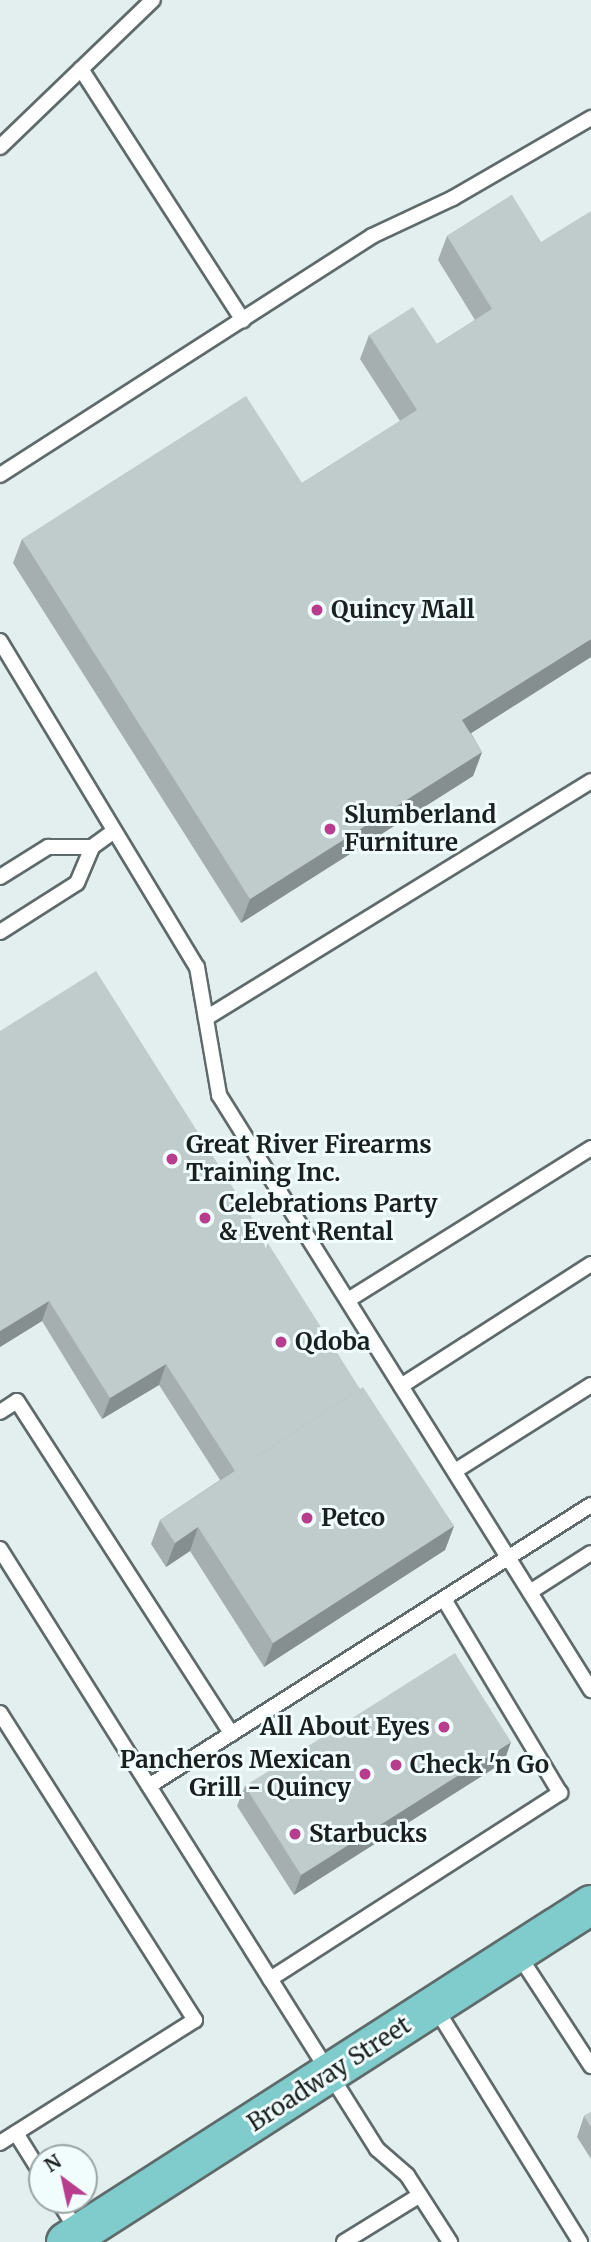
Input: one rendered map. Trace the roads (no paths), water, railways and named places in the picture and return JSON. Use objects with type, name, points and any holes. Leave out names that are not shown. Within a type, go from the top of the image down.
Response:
[{"type":"main road","name":"Broadway Street","points":[[72,2238],[591,1905]]},
{"type":"lane","points":[[0,147],[153,0]]},
{"type":"lane","points":[[81,69],[243,320]]},
{"type":"lane","points":[[0,475],[372,236],[463,192],[591,118]]},
{"type":"lane","points":[[0,641],[197,967],[219,1095],[591,1690]]},
{"type":"lane","points":[[206,1018],[591,781]]},
{"type":"lane","points":[[0,932],[78,883],[92,847],[113,832]]},
{"type":"lane","points":[[0,877],[48,847],[92,847]]},
{"type":"lane","points":[[348,1300],[591,1148]]},
{"type":"lane","points":[[401,1385],[591,1264]]},
{"type":"lane","points":[[455,1471],[591,1385]]},
{"type":"lane","points":[[0,1412],[17,1401],[232,1734]]},
{"type":"lane","points":[[149,1786],[591,1505]]},
{"type":"lane","points":[[0,1549],[377,2149],[407,2175],[450,2242]]},
{"type":"lane","points":[[530,1592],[591,1553]]},
{"type":"lane","points":[[270,1979],[560,1793],[444,1599]]},
{"type":"lane","points":[[0,1713],[195,2020],[0,2143]]},
{"type":"lane","points":[[517,1953],[591,2066]]},
{"type":"lane","points":[[435,2006],[580,2242]]},
{"type":"lane","points":[[16,2133],[28,2152]]},
{"type":"lane","points":[[344,2242],[419,2194]]},
{"type":"lane","points":[[63,2214],[72,2238]]},
{"type":"place","name":"Quincy Mall","points":[[317,610]]},
{"type":"place","name":"Slumberland Furniture","points":[[330,829]]},
{"type":"place","name":"Great River Firearms Training Inc.","points":[[172,1159]]},
{"type":"place","name":"Celebrations Party & Event Rental","points":[[205,1218]]},
{"type":"place","name":"Qdoba","points":[[281,1342]]},
{"type":"place","name":"Petco","points":[[307,1518]]},
{"type":"place","name":"All About Eyes","points":[[444,1727]]},
{"type":"place","name":"Check 'n Go","points":[[396,1765]]},
{"type":"place","name":"Pancheros Mexican Grill - Quincy","points":[[365,1774]]},
{"type":"place","name":"Starbucks","points":[[295,1834]]}]
